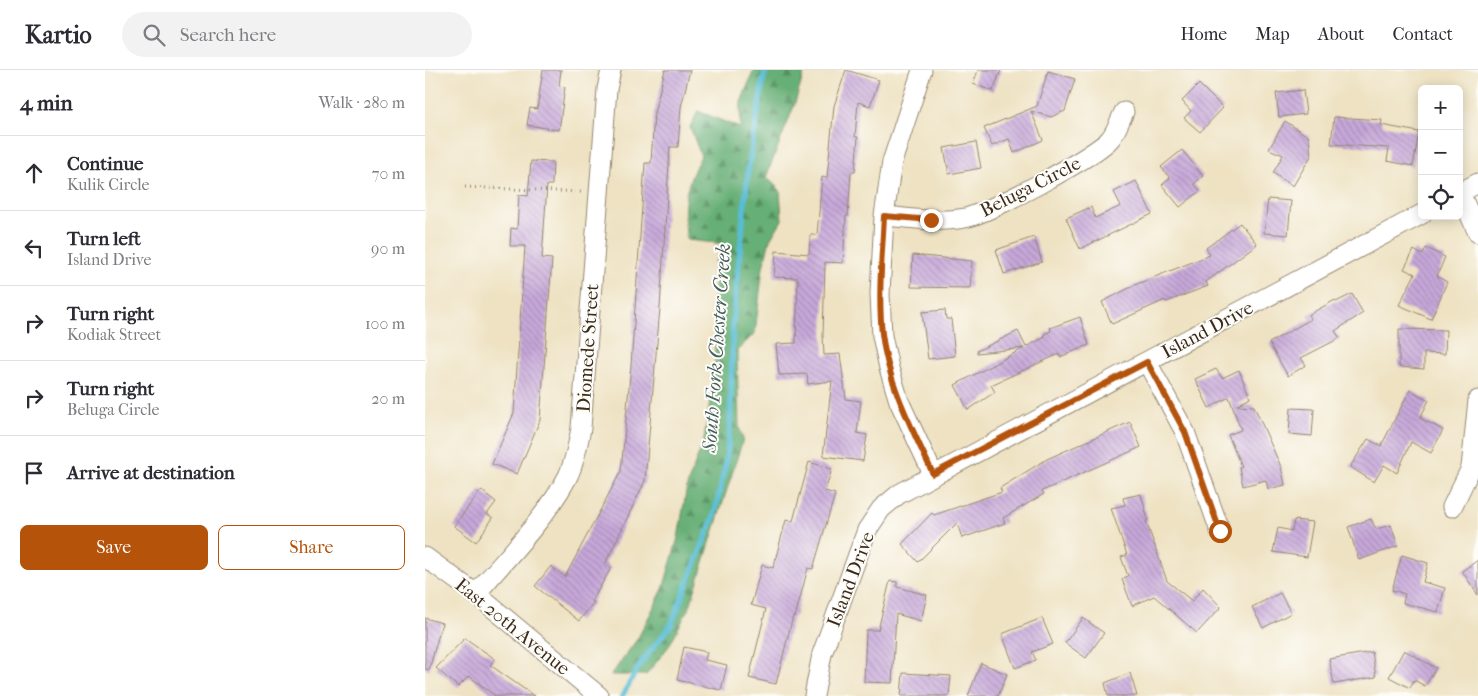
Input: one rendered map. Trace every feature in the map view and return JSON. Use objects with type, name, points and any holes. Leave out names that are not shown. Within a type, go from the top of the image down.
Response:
[{"type":"street","name":"Diomede Street","points":[[476,594],[555,498],[577,454],[581,428],[607,89],[611,70]]},
{"type":"street","points":[[922,70],[892,162],[884,216],[880,294],[882,336],[899,401],[933,474]]},
{"type":"street","name":"Beluga Circle","points":[[884,216],[931,220],[966,218],[996,206],[1091,154],[1111,139],[1124,112]]},
{"type":"street","points":[[1463,191],[1478,183]]},
{"type":"street","points":[[1463,200],[1478,234]]},
{"type":"street","name":"Island Drive","points":[[814,696],[822,654],[867,530],[881,509],[899,494],[933,474],[1147,362],[1418,216]]},
{"type":"street","points":[[1147,362],[1185,432],[1220,531]]},
{"type":"street","points":[[1452,507],[1471,468],[1478,400]]},
{"type":"street","name":"East 20th Avenue","points":[[425,557],[476,594],[599,696]]},
{"type":"path","points":[[465,187],[599,193]]},
{"type":"green space","points":[[754,70],[805,70],[794,106],[766,177],[780,190],[782,220],[770,240],[763,267],[755,333],[737,351],[739,427],[743,439],[690,606],[669,646],[646,675],[611,675],[638,638],[663,589],[678,538],[687,486],[704,439],[715,369],[715,262],[726,244],[687,240],[686,197],[695,167],[701,156],[690,127],[698,111],[740,128],[741,102]]},
{"type":"building","points":[[543,70],[561,70],[559,86],[565,87],[559,130],[527,125],[530,108],[537,109]]},
{"type":"building","points":[[665,70],[690,70],[681,107],[678,147],[670,147],[660,308],[645,481],[605,564],[611,568],[592,601],[594,602],[579,621],[535,586],[551,566],[565,577],[621,471],[631,366],[645,163],[651,163],[654,113]]},
{"type":"building","points":[[846,70],[879,80],[870,106],[858,102],[855,172],[851,172],[843,263],[825,262],[823,336],[824,355],[840,354],[846,399],[861,401],[857,433],[867,435],[863,461],[823,456],[832,381],[808,384],[807,374],[779,375],[776,344],[796,343],[798,278],[774,277],[776,251],[809,254],[810,235],[817,235],[822,177],[827,178],[834,106]]},
{"type":"building","points":[[978,70],[1001,70],[993,91],[973,84]]},
{"type":"building","points":[[1048,71],[1075,79],[1065,111],[1051,117],[1031,111],[1043,140],[1014,153],[1009,139],[992,146],[984,128],[1037,106]]},
{"type":"building","points":[[1199,84],[1223,108],[1200,132],[1184,118],[1191,111],[1182,101]]},
{"type":"building","points":[[1303,90],[1306,114],[1279,117],[1276,93]]},
{"type":"building","points":[[1334,117],[1382,120],[1381,125],[1418,132],[1413,166],[1387,161],[1389,148],[1331,144]]},
{"type":"building","points":[[1285,121],[1309,137],[1311,156],[1293,186],[1273,173],[1283,155],[1269,149]]},
{"type":"building","points":[[976,142],[981,168],[949,174],[944,148]]},
{"type":"building","points":[[1182,150],[1203,176],[1194,184],[1200,191],[1180,207],[1162,185],[1170,178],[1161,167]]},
{"type":"building","points":[[531,161],[553,162],[552,185],[547,185],[542,258],[552,259],[540,420],[517,474],[492,464],[514,413],[525,246],[510,246],[511,228],[517,229],[519,195],[528,196]]},
{"type":"building","points":[[1136,181],[1152,214],[1080,249],[1066,218],[1091,207],[1095,218],[1121,206],[1114,192]]},
{"type":"building","points":[[1268,199],[1291,201],[1288,235],[1264,233]]},
{"type":"building","points":[[1240,223],[1257,244],[1206,282],[1208,286],[1166,302],[1165,300],[1112,324],[1102,302],[1137,284],[1210,255],[1206,248]]},
{"type":"building","points":[[1034,237],[1042,262],[1004,274],[996,250]]},
{"type":"building","points":[[1426,248],[1445,257],[1437,276],[1447,282],[1431,319],[1399,305],[1415,274],[1404,269],[1414,250],[1422,255]]},
{"type":"building","points":[[913,255],[972,261],[970,288],[911,287]]},
{"type":"building","points":[[1352,294],[1363,313],[1335,331],[1340,338],[1301,358],[1306,365],[1288,376],[1269,343],[1311,319],[1308,315],[1335,300],[1336,302]]},
{"type":"building","points":[[945,310],[946,319],[951,319],[955,356],[928,359],[922,312]]},
{"type":"building","points":[[1080,317],[1089,345],[1060,357],[1059,354],[991,385],[995,392],[968,410],[955,385],[1024,348],[977,353],[977,351],[1018,331],[1026,347],[1045,337],[1044,334],[1051,331],[1050,328]]},
{"type":"building","points":[[1399,329],[1446,330],[1445,354],[1424,353],[1424,369],[1399,367]]},
{"type":"building","points":[[1216,369],[1222,378],[1239,370],[1250,397],[1237,405],[1254,406],[1281,467],[1285,485],[1268,489],[1266,480],[1243,486],[1239,467],[1241,466],[1228,435],[1241,430],[1229,397],[1209,408],[1195,379]]},
{"type":"building","points":[[1410,390],[1429,400],[1420,418],[1443,430],[1431,453],[1411,442],[1397,473],[1384,465],[1374,482],[1350,467],[1368,439],[1381,446]]},
{"type":"building","points":[[1291,408],[1314,409],[1312,436],[1289,434]]},
{"type":"building","points":[[1130,422],[1141,447],[1042,491],[1044,494],[1003,518],[1005,523],[962,538],[957,523],[918,562],[902,544],[932,513],[934,515],[1002,492],[1000,488],[1047,459]]},
{"type":"building","points":[[809,462],[832,469],[825,491],[835,494],[813,569],[808,568],[795,617],[793,616],[776,684],[749,678],[766,609],[751,605],[762,565],[773,568],[786,520],[793,521]]},
{"type":"building","points":[[481,490],[496,502],[487,514],[493,518],[476,542],[454,526]]},
{"type":"building","points":[[1141,494],[1148,520],[1146,521],[1167,581],[1192,601],[1203,588],[1221,607],[1197,633],[1154,596],[1132,606],[1122,579],[1128,576],[1121,557],[1127,555],[1111,508],[1125,505],[1123,498]]},
{"type":"building","points":[[1371,519],[1376,529],[1391,525],[1398,546],[1359,560],[1348,527]]},
{"type":"building","points":[[1294,520],[1313,522],[1307,557],[1273,552],[1278,528],[1292,531]]},
{"type":"building","points":[[1402,555],[1428,563],[1423,582],[1445,588],[1438,612],[1403,603],[1405,594],[1392,590]]},
{"type":"building","points":[[1478,560],[1478,595],[1462,571]]},
{"type":"building","points":[[890,581],[897,582],[897,587],[927,595],[921,621],[896,614],[892,683],[864,682],[866,630],[878,630]]},
{"type":"building","points":[[1280,593],[1291,613],[1263,628],[1252,607]]},
{"type":"building","points":[[425,618],[442,623],[429,670],[425,669]]},
{"type":"building","points":[[1042,618],[1053,644],[1032,652],[1036,660],[1015,668],[1002,634]]},
{"type":"building","points":[[1083,618],[1104,633],[1086,658],[1065,643]]},
{"type":"building","points":[[465,638],[495,659],[490,665],[534,696],[495,696],[469,676],[458,687],[436,668]]},
{"type":"building","points":[[684,647],[707,652],[705,660],[727,665],[721,690],[677,680]]},
{"type":"building","points":[[1404,650],[1436,668],[1425,686],[1414,680],[1410,688],[1389,677]]},
{"type":"building","points":[[1372,652],[1376,677],[1334,684],[1329,659]]},
{"type":"building","points":[[981,663],[1007,674],[998,696],[968,696]]},
{"type":"building","points":[[903,673],[951,676],[949,696],[901,696]]},
{"type":"building","points":[[1130,673],[1137,696],[1108,696],[1105,683]]},
{"type":"waterway","name":"South Fork Chester Creek","points":[[622,696],[641,663],[671,625],[714,516],[725,467],[730,428],[733,320],[748,171],[764,76],[767,70]]},
{"type":"route","points":[[931,220],[884,216],[880,294],[882,336],[889,368],[899,401],[933,474],[1147,362],[1185,432],[1201,471],[1220,531]]}]
